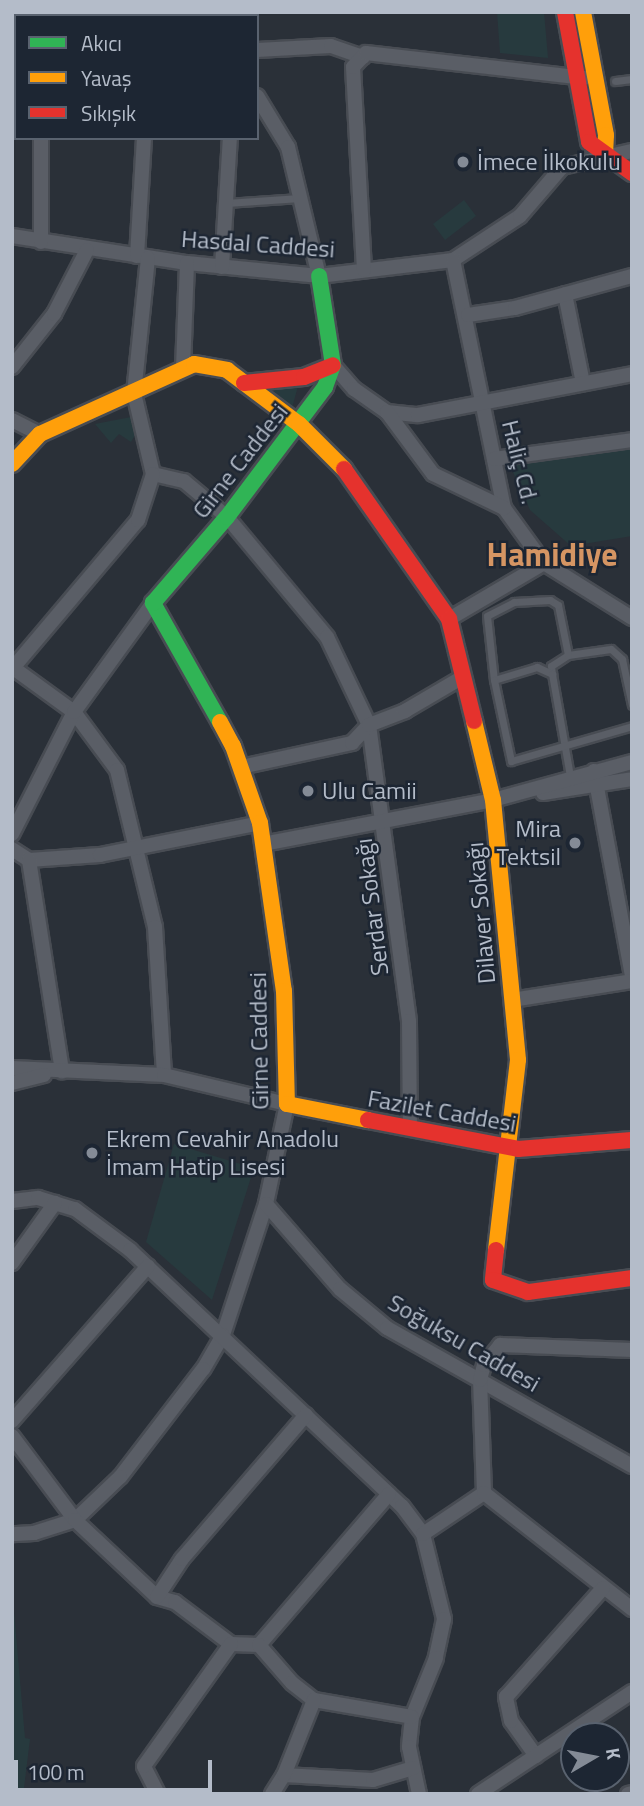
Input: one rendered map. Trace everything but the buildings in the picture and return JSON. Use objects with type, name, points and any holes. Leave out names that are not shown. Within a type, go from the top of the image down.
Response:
[{"type":"street","points":[[565,12],[589,142],[632,173]]},
{"type":"street","points":[[583,12],[605,156]]},
{"type":"street","points":[[259,50],[331,46],[363,57]]},
{"type":"street","points":[[364,270],[353,67],[366,53],[578,79],[595,77]]},
{"type":"street","points":[[259,99],[288,148],[319,276],[333,365],[355,389],[387,412],[433,474],[504,508]]},
{"type":"street","points":[[41,140],[41,242]]},
{"type":"street","points":[[144,140],[143,257],[134,393],[153,474],[138,520],[13,668],[74,712],[117,769],[155,927],[163,1075]]},
{"type":"street","points":[[222,267],[230,140]]},
{"type":"street","name":"Hasdal Caddesi","points":[[12,236],[87,250],[319,276],[453,260],[520,216],[562,167],[632,152]]},
{"type":"street","points":[[12,366],[54,314],[87,250]]},
{"type":"street","name":"Haliç Cd.","points":[[453,260],[468,315],[504,508],[544,564],[632,618]]},
{"type":"street","points":[[12,464],[40,433],[107,401],[134,393],[183,368],[187,263]]},
{"type":"street","points":[[468,315],[632,276]]},
{"type":"street","points":[[565,294],[583,383]]},
{"type":"street","name":"Dilaver Sokağı","points":[[183,368],[194,364],[227,370],[299,424],[342,467],[449,619],[493,800],[518,1060],[493,1280],[528,1292],[632,1278]]},
{"type":"street","points":[[244,383],[304,377],[333,365]]},
{"type":"street","name":"Girne Caddesi","points":[[75,1520],[120,1477],[223,1335],[266,1204],[287,1104],[284,991],[260,823],[241,767],[153,603],[227,517],[299,424],[325,387],[333,365]]},
{"type":"street","points":[[387,412],[418,415],[484,405],[632,373]]},
{"type":"street","points":[[12,420],[40,433]]},
{"type":"street","points":[[494,459],[632,440]]},
{"type":"street","name":"Serdar Sokağı","points":[[153,474],[184,481],[227,517],[327,637],[369,725],[385,822],[409,1021],[410,1128]]},
{"type":"street","points":[[449,619],[544,564]]},
{"type":"street","points":[[12,834],[74,712],[153,603]]},
{"type":"street","points":[[241,767],[352,743],[369,725],[405,711],[463,677]]},
{"type":"street","points":[[263,845],[595,778],[632,762]]},
{"type":"street","points":[[493,800],[570,776],[632,779]]},
{"type":"street","points":[[512,1000],[632,979],[595,778]]},
{"type":"street","points":[[12,849],[29,860],[138,848],[260,823]]},
{"type":"street","points":[[29,860],[62,1071]]},
{"type":"street","points":[[12,1068],[163,1075],[287,1104]]},
{"type":"street","points":[[12,1083],[62,1071]]},
{"type":"street","name":"Fazilet Caddesi","points":[[287,1104],[510,1148],[632,1140]]},
{"type":"street","points":[[12,1201],[38,1198],[75,1209],[148,1266],[389,1494],[424,1534],[444,1619],[436,1658],[411,1717],[409,1747],[419,1794]]},
{"type":"street","points":[[12,1263],[55,1203]]},
{"type":"street","name":"Soğuksu Caddesi","points":[[266,1204],[340,1289],[387,1328],[632,1466]]},
{"type":"street","points":[[12,1421],[148,1266]]},
{"type":"street","points":[[632,1350],[500,1345],[485,1365],[480,1380],[484,1493],[632,1609]]},
{"type":"street","points":[[157,1597],[182,1559],[306,1415]]},
{"type":"street","points":[[12,1436],[75,1520],[157,1597],[175,1602],[231,1644],[259,1645],[292,1683],[314,1700],[411,1717]]},
{"type":"street","points":[[424,1534],[484,1493]]},
{"type":"street","points":[[259,1645],[389,1494]]},
{"type":"street","points":[[12,1534],[34,1533],[75,1520]]},
{"type":"street","points":[[536,1756],[511,1721],[506,1697],[603,1588]]},
{"type":"street","points":[[158,1794],[144,1766],[231,1644]]},
{"type":"street","points":[[478,1794],[631,1694]]},
{"type":"street","points":[[272,1794],[284,1775],[314,1700]]},
{"type":"street","points":[[284,1775],[373,1780],[413,1768]]},
{"type":"lane","points":[[615,81],[632,79]]},
{"type":"lane","points":[[225,203],[300,198]]},
{"type":"lane","points":[[568,655],[558,605],[550,600],[514,603],[487,616],[486,630],[494,680],[511,761],[565,748],[632,726]]},
{"type":"lane","points":[[570,776],[551,666],[568,655],[611,649],[622,659],[632,705]]},
{"type":"lane","points":[[494,680],[537,667],[552,674]]},
{"type":"green space","points":[[497,12],[544,12],[548,58],[500,53]]},
{"type":"green space","points":[[464,200],[476,216],[445,240],[433,224]]},
{"type":"green space","points":[[298,386],[292,408],[265,392]]},
{"type":"green space","points":[[131,417],[138,430],[131,442],[119,434],[111,443],[95,424]]},
{"type":"green space","points":[[632,445],[632,536],[571,546],[530,510],[509,463]]},
{"type":"green space","points":[[174,1144],[254,1168],[212,1300],[146,1242]]},
{"type":"green space","points":[[13,1600],[25,1738],[30,1739],[24,1788],[34,1794],[12,1794]]},
{"type":"traffic: fast","points":[[220,722],[153,603],[227,517],[325,387],[333,365],[319,276]]},
{"type":"traffic: slow","points":[[583,12],[606,135],[605,156]]},
{"type":"traffic: slow","points":[[12,464],[40,434],[194,364],[227,370],[299,424],[344,469]]},
{"type":"traffic: slow","points":[[474,721],[493,800],[518,1060],[496,1250]]},
{"type":"traffic: slow","points":[[220,722],[233,746],[260,823],[284,991],[287,1104],[368,1120]]},
{"type":"traffic: jam","points":[[565,12],[589,142],[632,173]]},
{"type":"traffic: jam","points":[[244,383],[304,377],[333,365]]},
{"type":"traffic: jam","points":[[344,469],[449,619],[474,721]]},
{"type":"traffic: jam","points":[[368,1120],[518,1149],[632,1140]]},
{"type":"traffic: jam","points":[[496,1250],[493,1280],[528,1292],[632,1278]]},
{"type":"place","name":"İmece İlkokulu","points":[[463,162]]},
{"type":"place","name":"Ulu Camii","points":[[308,791]]},
{"type":"place","name":"Mira Tektsil","points":[[575,843]]},
{"type":"place","name":"Ekrem Cevahir Anadolu İmam Hatip Lisesi","points":[[92,1153]]},
{"type":"district","name":"Hamidiye","points":[[552,554]]}]
